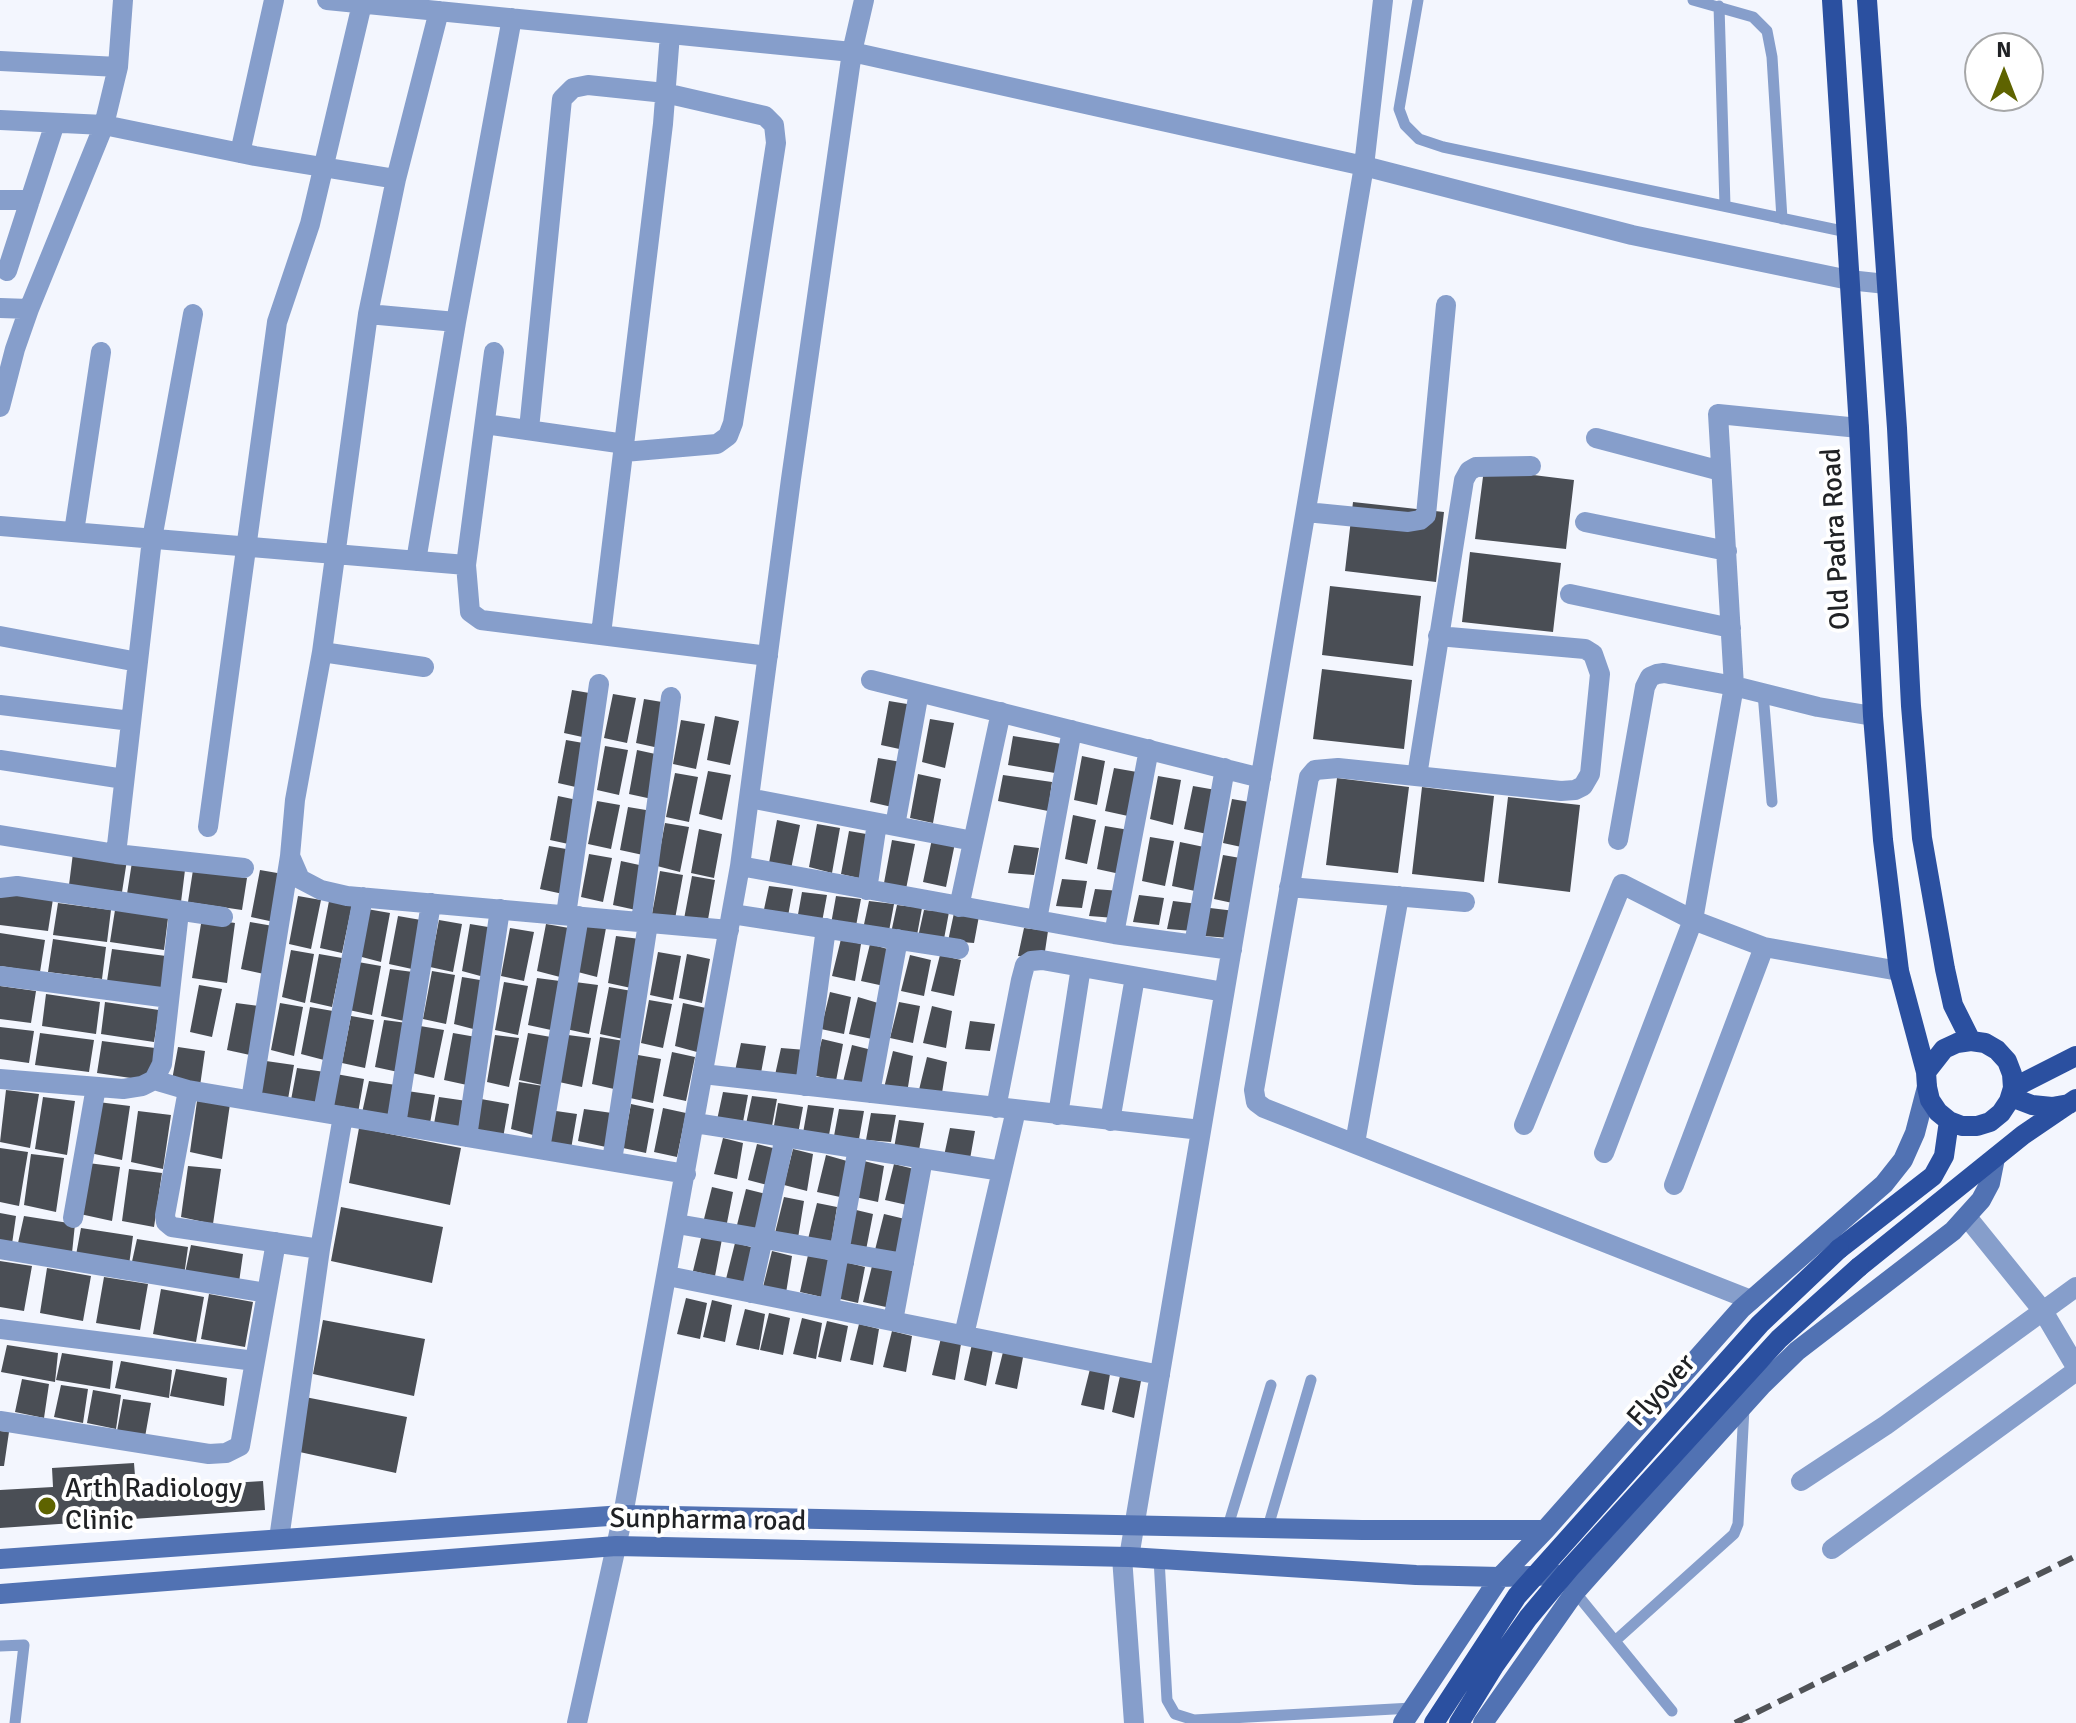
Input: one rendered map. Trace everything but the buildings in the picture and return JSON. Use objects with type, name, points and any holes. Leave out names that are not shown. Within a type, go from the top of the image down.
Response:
[{"type":"main road","name":"Old Padra Road","points":[[1832,0],[1859,428],[1873,716],[1883,840],[1899,971],[1927,1080]]},
{"type":"main road","points":[[1867,0],[1922,838],[1953,1005],[1971,1041]]},
{"type":"main road","points":[[1971,1041],[1985,1043],[2007,1061],[2012,1074],[2012,1092],[2001,1113],[1990,1122],[1962,1126],[1938,1112],[1930,1100],[1927,1080],[1944,1049],[1971,1041]]},
{"type":"main road","points":[[2012,1092],[2076,1056]]},
{"type":"main road","points":[[2012,1092],[2032,1105],[2052,1107],[2072,1102]]},
{"type":"main road","name":"Flyover","points":[[1459,1723],[1528,1618],[1779,1339],[1859,1267],[1995,1158],[2072,1102]]},
{"type":"main road","name":"Flyover","points":[[1434,1723],[1517,1596],[1749,1335],[1839,1249],[1933,1176],[1944,1156],[1949,1121]]},
{"type":"street","points":[[0,407],[29,309],[104,125],[118,67],[123,0]]},
{"type":"street","points":[[240,153],[274,0]]},
{"type":"street","points":[[327,0],[451,8],[512,18],[852,52],[1364,166],[1632,235],[1849,280],[1886,284]]},
{"type":"street","points":[[577,1723],[623,1515],[740,866],[852,52],[864,0]]},
{"type":"street","points":[[1134,1723],[1126,1557],[1135,1523],[1364,166],[1383,0]]},
{"type":"street","points":[[208,827],[277,322],[310,224],[362,4]]},
{"type":"street","points":[[251,1100],[290,856],[295,800],[322,652],[368,314],[396,179],[451,8]]},
{"type":"street","points":[[416,561],[512,18]]},
{"type":"street","points":[[601,634],[670,34]]},
{"type":"street","points":[[0,61],[118,67]]},
{"type":"street","points":[[485,424],[529,429],[624,448],[717,444],[728,436],[733,423],[776,143],[774,125],[765,116],[665,93],[588,85],[573,88],[562,99],[529,429]]},
{"type":"street","points":[[0,120],[104,125],[240,153],[396,179]]},
{"type":"street","points":[[43,274],[3,271],[55,123]]},
{"type":"street","points":[[0,200],[30,200]]},
{"type":"street","points":[[1306,512],[1408,522],[1420,520],[1426,515],[1446,305]]},
{"type":"street","points":[[0,308],[29,309]]},
{"type":"street","points":[[116,854],[152,539],[193,314]]},
{"type":"street","points":[[368,314],[456,322]]},
{"type":"street","points":[[74,532],[101,352]]},
{"type":"street","points":[[494,352],[466,565],[470,612],[481,620],[768,656]]},
{"type":"street","points":[[1604,1153],[1693,920],[1734,686],[1718,414],[1859,428]]},
{"type":"street","points":[[1596,438],[1721,471]]},
{"type":"street","points":[[1417,776],[1464,480],[1469,471],[1476,467],[1531,466]]},
{"type":"street","points":[[1585,522],[1727,551]]},
{"type":"street","points":[[0,526],[466,565]]},
{"type":"street","points":[[1570,594],[1731,628]]},
{"type":"street","points":[[0,636],[138,662]]},
{"type":"street","points":[[1438,636],[1585,649],[1593,654],[1600,674],[1590,774],[1583,786],[1561,791],[1338,768],[1315,770],[1309,777],[1289,887],[1254,1090],[1256,1102],[1264,1108],[1751,1300]]},
{"type":"street","points":[[322,652],[424,667]]},
{"type":"street","points":[[1618,840],[1645,687],[1650,677],[1664,673],[1873,716]]},
{"type":"street","points":[[871,680],[1261,778]]},
{"type":"street","points":[[540,1149],[573,916],[599,684]]},
{"type":"street","points":[[867,890],[919,692]]},
{"type":"street","points":[[612,1161],[645,922],[671,697]]},
{"type":"street","points":[[0,705],[131,721]]},
{"type":"street","points":[[959,907],[1001,712]]},
{"type":"street","points":[[1037,920],[1072,730]]},
{"type":"street","points":[[1114,934],[1149,749]]},
{"type":"street","points":[[0,760],[124,779]]},
{"type":"street","points":[[1194,945],[1225,768]]},
{"type":"street","points":[[749,798],[973,841]]},
{"type":"street","points":[[0,835],[116,854],[244,868]]},
{"type":"street","points":[[290,856],[300,879],[321,890],[363,897],[645,922],[730,922],[826,928],[959,949]]},
{"type":"street","points":[[740,866],[1114,934],[1232,950]]},
{"type":"street","points":[[1524,1125],[1622,884],[1693,920],[1764,947],[1899,971]]},
{"type":"street","points":[[0,888],[17,886],[223,917]]},
{"type":"street","points":[[1289,887],[1465,902]]},
{"type":"street","points":[[1355,1143],[1399,896]]},
{"type":"street","points":[[279,1539],[320,1249],[333,1114],[363,897]]},
{"type":"street","points":[[396,1125],[431,903]]},
{"type":"street","points":[[467,1137],[500,909]]},
{"type":"street","points":[[0,1079],[123,1089],[142,1086],[154,1080],[162,1064],[179,912]]},
{"type":"street","points":[[805,1086],[826,928]]},
{"type":"street","points":[[870,1093],[898,939]]},
{"type":"street","points":[[1674,1185],[1764,947]]},
{"type":"street","points":[[964,1335],[1002,1171],[1006,1109],[1025,965],[1042,960],[1224,992]]},
{"type":"street","points":[[1058,1115],[1081,967]]},
{"type":"street","points":[[0,976],[169,998]]},
{"type":"street","points":[[1110,1121],[1135,977]]},
{"type":"street","points":[[703,1074],[1201,1130]]},
{"type":"street","points":[[154,1080],[188,1090],[686,1174]]},
{"type":"street","points":[[1407,1716],[1500,1577],[1751,1300],[1884,1184],[1903,1160],[1909,1146],[1927,1080]]},
{"type":"street","points":[[73,1218],[96,1087]]},
{"type":"street","points":[[188,1090],[166,1222],[172,1227],[320,1249]]},
{"type":"street","points":[[695,1123],[1002,1171]]},
{"type":"street","points":[[751,1293],[785,1137]]},
{"type":"street","points":[[829,1308],[858,1148]]},
{"type":"street","points":[[1483,1723],[1575,1592],[1744,1405],[1797,1351],[1953,1231],[1981,1200],[1990,1183],[1995,1158]]},
{"type":"street","points":[[893,1321],[923,1159]]},
{"type":"street","points":[[1832,1549],[2076,1369],[2043,1311],[1967,1217]]},
{"type":"street","points":[[677,1224],[904,1263]]},
{"type":"street","points":[[0,1421],[209,1454],[226,1453],[240,1446],[276,1242]]},
{"type":"street","points":[[0,1249],[267,1293]]},
{"type":"street","points":[[668,1276],[1160,1375]]},
{"type":"street","points":[[1801,1481],[1886,1425],[2076,1287]]},
{"type":"street","points":[[0,1329],[255,1361]]},
{"type":"street","name":"Sunpharma road","points":[[0,1559],[623,1515],[1362,1530],[1545,1530]]},
{"type":"street","name":"Sunpharma road","points":[[0,1594],[616,1546],[1126,1557],[1416,1575],[1500,1577],[1591,1574]]},
{"type":"lane","points":[[1418,0],[1399,109],[1405,125],[1419,139],[1443,147],[1847,232]]},
{"type":"lane","points":[[1693,0],[1753,17],[1767,31],[1772,57],[1782,219]]},
{"type":"lane","points":[[1719,6],[1725,206]]},
{"type":"lane","points":[[1763,693],[1772,802]]},
{"type":"lane","points":[[1268,1527],[1311,1380]]},
{"type":"lane","points":[[1228,1526],[1271,1385]]},
{"type":"lane","points":[[1615,1641],[1734,1534],[1738,1524],[1744,1405]]},
{"type":"lane","points":[[1159,1559],[1167,1700],[1175,1714],[1194,1720],[1407,1716]]},
{"type":"lane","points":[[1575,1592],[1672,1711]]},
{"type":"lane","points":[[0,1646],[24,1645],[15,1723]]},
{"type":"railway","points":[[1735,1723],[2076,1556]]},
{"type":"place","name":"Arth Radiology Clinic","points":[[47,1506]]}]
